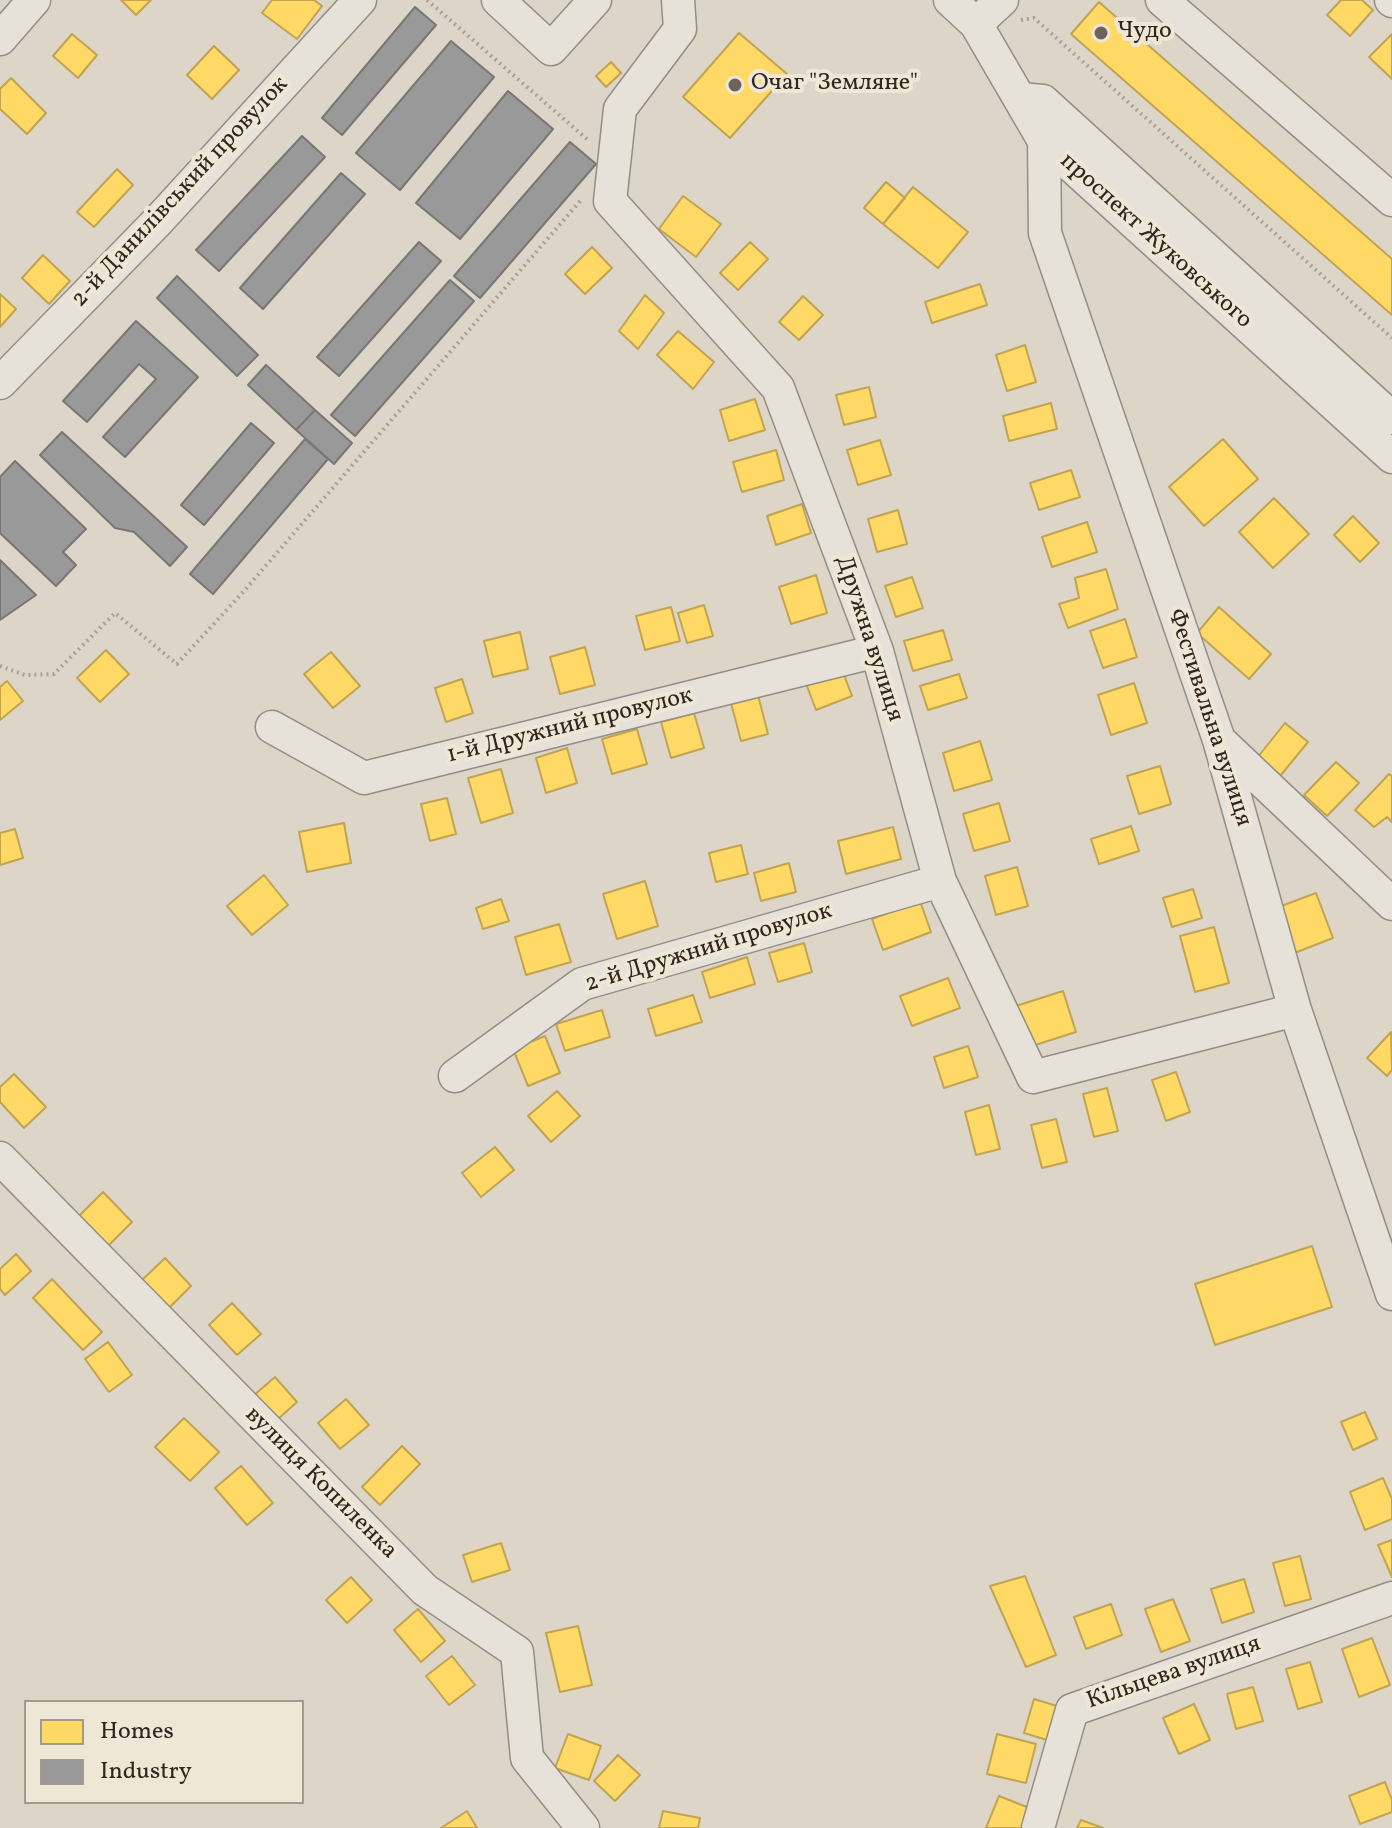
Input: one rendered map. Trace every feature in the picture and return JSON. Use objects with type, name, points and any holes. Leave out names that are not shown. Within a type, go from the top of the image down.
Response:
[{"type":"street","points":[[0,39],[34,0]]},
{"type":"street","name":"2-й Данилівський провулок","points":[[0,383],[158,221],[360,0]]},
{"type":"street","points":[[498,0],[551,49],[595,0]]},
{"type":"street","name":"Дружна вулиця","points":[[678,0],[680,29],[620,109],[610,201],[778,388],[877,651],[940,881],[1033,1077],[1295,1010]]},
{"type":"street","name":"проспект Жуковського","points":[[950,0],[989,12],[1020,99],[1044,141],[1392,457]]},
{"type":"street","points":[[1162,0],[1392,200]]},
{"type":"street","points":[[1020,99],[1043,101],[1392,418]]},
{"type":"street","name":"Фестивальна вулиця","points":[[1044,141],[1045,233],[1219,740],[1295,1010],[1392,1294]]},
{"type":"street","name":"1-й Дружний провулок","points":[[272,727],[364,778],[877,651]]},
{"type":"street","points":[[1219,740],[1392,904]]},
{"type":"street","name":"2-й Дружний провулок","points":[[455,1076],[582,984],[940,881]]},
{"type":"street","name":"вулиця Копиленка","points":[[0,1158],[425,1590],[517,1652],[527,1758],[583,1828]]},
{"type":"street","name":"Кільцева вулиця","points":[[1038,1828],[1072,1710],[1392,1598]]},
{"type":"path","points":[[0,666],[25,675],[54,674],[115,613],[177,664],[614,163],[427,0]]},
{"type":"path","points":[[989,12],[1008,22],[1034,18],[1392,338]]},
{"type":"building: Homes","points":[[121,0],[151,0],[136,15]]},
{"type":"building: Homes","points":[[272,0],[314,0],[322,6],[297,39],[262,13]]},
{"type":"building: Homes","points":[[1341,0],[1362,0],[1373,10],[1350,36],[1327,15]]},
{"type":"building: Homes","points":[[1099,2],[1392,259],[1392,315],[1071,34]]},
{"type":"building: Homes","name":"Очаг \"Земляне\"","points":[[739,33],[787,74],[730,138],[683,97]]},
{"type":"building: Homes","points":[[72,34],[97,55],[78,78],[53,56]]},
{"type":"building: Homes","points":[[1392,34],[1392,79],[1369,57]]},
{"type":"building: Homes","points":[[214,46],[239,70],[212,99],[187,75]]},
{"type":"building: Homes","points":[[611,62],[621,73],[606,87],[596,76]]},
{"type":"building: Homes","points":[[11,78],[46,113],[27,134],[0,109],[0,89]]},
{"type":"building: Homes","points":[[117,169],[133,185],[94,227],[77,212]]},
{"type":"building: Homes","points":[[886,182],[905,198],[883,224],[864,208]]},
{"type":"building: Homes","points":[[913,187],[968,232],[938,268],[883,224]]},
{"type":"building: Homes","points":[[683,196],[721,224],[696,257],[659,229]]},
{"type":"building: Homes","points":[[750,242],[768,259],[738,290],[720,273]]},
{"type":"building: Homes","points":[[592,247],[612,268],[585,294],[565,274]]},
{"type":"building: Homes","points":[[43,255],[70,281],[49,304],[22,278]]},
{"type":"building: Homes","points":[[980,284],[987,305],[932,323],[925,302]]},
{"type":"building: Homes","points":[[0,294],[16,309],[0,327]]},
{"type":"building: Homes","points":[[645,295],[664,313],[638,349],[619,331]]},
{"type":"building: Homes","points":[[803,296],[823,315],[799,340],[779,322]]},
{"type":"building: Homes","points":[[678,331],[714,362],[693,389],[657,355]]},
{"type":"building: Homes","points":[[1025,345],[1036,382],[1007,391],[996,355]]},
{"type":"building: Homes","points":[[869,387],[876,417],[844,425],[836,395]]},
{"type":"building: Homes","points":[[755,399],[765,430],[729,441],[720,410]]},
{"type":"building: Homes","points":[[1051,403],[1057,429],[1009,441],[1003,416]]},
{"type":"building: Homes","points":[[1223,439],[1258,479],[1204,526],[1169,487]]},
{"type":"building: Homes","points":[[880,440],[891,475],[858,485],[847,450]]},
{"type":"building: Homes","points":[[776,450],[784,480],[742,492],[733,462]]},
{"type":"building: Homes","points":[[1071,470],[1080,497],[1039,510],[1030,483]]},
{"type":"building: Homes","points":[[1274,498],[1309,534],[1273,568],[1239,532]]},
{"type":"building: Homes","points":[[802,504],[811,533],[776,545],[767,516]]},
{"type":"building: Homes","points":[[898,510],[907,544],[877,552],[868,519]]},
{"type":"building: Homes","points":[[1353,516],[1379,543],[1360,562],[1334,535]]},
{"type":"building: Homes","points":[[1087,522],[1097,552],[1052,567],[1042,537]]},
{"type":"building: Homes","points":[[1106,569],[1118,609],[1068,628],[1059,604],[1079,598],[1075,578]]},
{"type":"building: Homes","points":[[816,575],[827,613],[791,624],[779,587]]},
{"type":"building: Homes","points":[[912,577],[923,608],[896,617],[885,586]]},
{"type":"building: Homes","points":[[704,605],[713,636],[687,643],[678,613]]},
{"type":"building: Homes","points":[[671,607],[680,641],[645,650],[636,616]]},
{"type":"building: Homes","points":[[1219,607],[1271,654],[1249,679],[1197,633]]},
{"type":"building: Homes","points":[[1125,619],[1137,657],[1103,668],[1090,631]]},
{"type":"building: Homes","points":[[943,630],[952,660],[913,671],[904,641]]},
{"type":"building: Homes","points":[[520,632],[528,669],[493,677],[484,641]]},
{"type":"building: Homes","points":[[585,647],[595,685],[560,694],[550,657]]},
{"type":"building: Homes","points":[[106,650],[129,674],[100,702],[77,678]]},
{"type":"building: Homes","points":[[331,652],[360,686],[333,708],[304,674]]},
{"type":"building: Homes","points":[[840,664],[852,696],[816,710],[804,678]]},
{"type":"building: Homes","points":[[959,674],[967,698],[928,710],[920,686]]},
{"type":"building: Homes","points":[[462,679],[473,713],[446,722],[435,688]]},
{"type":"building: Homes","points":[[7,681],[23,701],[0,720],[0,687]]},
{"type":"building: Homes","points":[[1134,683],[1147,723],[1111,735],[1098,695]]},
{"type":"building: Homes","points":[[758,695],[768,734],[741,741],[731,703]]},
{"type":"building: Homes","points":[[694,713],[704,748],[671,758],[661,722]]},
{"type":"building: Homes","points":[[1285,723],[1308,742],[1276,781],[1253,763]]},
{"type":"building: Homes","points":[[637,729],[647,764],[612,774],[602,739]]},
{"type":"building: Homes","points":[[980,741],[992,780],[954,791],[943,753]]},
{"type":"building: Homes","points":[[567,748],[577,783],[546,793],[536,758]]},
{"type":"building: Homes","points":[[1336,762],[1359,783],[1327,816],[1304,795]]},
{"type":"building: Homes","points":[[1160,766],[1171,804],[1139,814],[1127,776]]},
{"type":"building: Homes","points":[[501,769],[513,813],[481,823],[468,778]]},
{"type":"building: Homes","points":[[1389,774],[1392,776],[1392,822],[1387,817],[1374,827],[1355,810]]},
{"type":"building: Homes","points":[[447,798],[456,834],[430,841],[421,804]]},
{"type":"building: Homes","points":[[999,803],[1010,841],[974,851],[963,814]]},
{"type":"building: Homes","points":[[344,823],[351,863],[307,872],[299,832]]},
{"type":"building: Homes","points":[[1131,826],[1139,851],[1099,864],[1091,839]]},
{"type":"building: Homes","points":[[893,827],[901,859],[846,874],[838,841]]},
{"type":"building: Homes","points":[[15,829],[23,858],[0,865],[0,833]]},
{"type":"building: Homes","points":[[741,845],[748,874],[716,882],[709,853]]},
{"type":"building: Homes","points":[[789,863],[796,892],[761,901],[754,873]]},
{"type":"building: Homes","points":[[1017,867],[1028,906],[996,915],[985,876]]},
{"type":"building: Homes","points":[[264,875],[288,905],[252,935],[227,906]]},
{"type":"building: Homes","points":[[645,881],[658,926],[617,939],[603,894]]},
{"type":"building: Homes","points":[[1193,889],[1202,918],[1172,927],[1163,898]]},
{"type":"building: Homes","points":[[1316,893],[1333,938],[1292,954],[1276,908]]},
{"type":"building: Homes","points":[[501,899],[509,921],[483,929],[476,908]]},
{"type":"building: Homes","points":[[920,901],[931,932],[883,950],[872,919]]},
{"type":"building: Homes","points":[[559,924],[571,962],[526,975],[515,937]]},
{"type":"building: Homes","points":[[1214,927],[1229,983],[1195,992],[1180,936]]},
{"type":"building: Homes","points":[[804,943],[812,972],[778,982],[769,953]]},
{"type":"building: Homes","points":[[747,957],[755,984],[710,998],[702,972]]},
{"type":"building: Homes","points":[[948,978],[960,1008],[912,1026],[900,996]]},
{"type":"building: Homes","points":[[1063,991],[1076,1032],[1029,1047],[1016,1006]]},
{"type":"building: Homes","points":[[693,995],[702,1022],[656,1036],[648,1009]]},
{"type":"building: Homes","points":[[602,1010],[610,1037],[565,1051],[556,1024]]},
{"type":"building: Homes","points":[[1391,1032],[1392,1070],[1387,1076],[1367,1058]]},
{"type":"building: Homes","points":[[545,1036],[560,1073],[528,1086],[513,1049]]},
{"type":"building: Homes","points":[[968,1046],[978,1077],[944,1088],[934,1057]]},
{"type":"building: Homes","points":[[1176,1072],[1190,1112],[1166,1121],[1152,1080]]},
{"type":"building: Homes","points":[[14,1074],[46,1107],[24,1128],[0,1102],[0,1087]]},
{"type":"building: Homes","points":[[1107,1088],[1118,1131],[1094,1137],[1083,1094]]},
{"type":"building: Homes","points":[[557,1091],[580,1116],[551,1142],[528,1116]]},
{"type":"building: Homes","points":[[989,1105],[1000,1149],[976,1155],[965,1112]]},
{"type":"building: Homes","points":[[1056,1119],[1067,1162],[1042,1168],[1031,1125]]},
{"type":"building: Homes","points":[[495,1147],[514,1170],[481,1197],[462,1173]]},
{"type":"building: Homes","points":[[103,1192],[132,1222],[106,1248],[77,1218]]},
{"type":"building: Homes","points":[[1312,1246],[1332,1307],[1215,1345],[1195,1284]]},
{"type":"building: Homes","points":[[16,1254],[31,1271],[5,1295],[0,1289],[0,1269]]},
{"type":"building: Homes","points":[[165,1258],[191,1286],[164,1313],[137,1285]]},
{"type":"building: Homes","points":[[52,1279],[102,1332],[83,1350],[33,1298]]},
{"type":"building: Homes","points":[[232,1303],[261,1334],[237,1355],[209,1325]]},
{"type":"building: Homes","points":[[108,1342],[132,1375],[109,1392],[85,1359]]},
{"type":"building: Homes","points":[[275,1377],[297,1402],[267,1429],[245,1403]]},
{"type":"building: Homes","points":[[346,1399],[369,1425],[340,1449],[318,1423]]},
{"type":"building: Homes","points":[[1365,1412],[1377,1439],[1353,1450],[1341,1422]]},
{"type":"building: Homes","points":[[184,1418],[219,1452],[190,1481],[155,1447]]},
{"type":"building: Homes","points":[[402,1446],[420,1464],[380,1505],[362,1487]]},
{"type":"building: Homes","points":[[241,1466],[273,1503],[247,1525],[215,1488]]},
{"type":"building: Homes","points":[[1383,1478],[1392,1499],[1392,1519],[1365,1530],[1350,1492]]},
{"type":"building: Homes","points":[[1392,1540],[1392,1577],[1378,1545]]},
{"type":"building: Homes","points":[[501,1543],[510,1570],[472,1582],[463,1555]]},
{"type":"building: Homes","points":[[1300,1556],[1311,1599],[1285,1606],[1273,1563]]},
{"type":"building: Homes","points":[[1025,1576],[1056,1655],[1026,1667],[990,1586]]},
{"type":"building: Homes","points":[[351,1577],[372,1600],[347,1623],[326,1600]]},
{"type":"building: Homes","points":[[1244,1579],[1254,1612],[1222,1623],[1211,1589]]},
{"type":"building: Homes","points":[[1173,1599],[1190,1641],[1161,1652],[1145,1609]]},
{"type":"building: Homes","points":[[1111,1604],[1122,1635],[1086,1649],[1074,1617]]},
{"type":"building: Homes","points":[[418,1609],[445,1641],[421,1662],[394,1630]]},
{"type":"building: Homes","points":[[578,1626],[592,1685],[560,1692],[546,1633]]},
{"type":"building: Homes","points":[[1372,1638],[1390,1685],[1359,1697],[1342,1649]]},
{"type":"building: Homes","points":[[452,1656],[475,1685],[449,1705],[426,1676]]},
{"type":"building: Homes","points":[[1310,1662],[1322,1702],[1298,1709],[1286,1669]]},
{"type":"building: Homes","points":[[1253,1687],[1263,1721],[1236,1729],[1227,1694]]},
{"type":"building: Homes","points":[[1034,1699],[1070,1710],[1060,1744],[1024,1733]]},
{"type":"building: Homes","points":[[1194,1704],[1210,1740],[1179,1754],[1163,1718]]},
{"type":"building: Homes","points":[[568,1734],[601,1746],[589,1780],[555,1768]]},
{"type":"building: Homes","points":[[997,1734],[1036,1744],[1026,1783],[987,1774]]},
{"type":"building: Homes","points":[[618,1755],[640,1775],[615,1801],[594,1781]]},
{"type":"building: Homes","points":[[1385,1782],[1392,1800],[1392,1812],[1360,1824],[1349,1796]]},
{"type":"building: Homes","points":[[999,1796],[1032,1809],[1025,1828],[986,1828]]},
{"type":"building: Homes","points":[[467,1811],[477,1828],[441,1828]]},
{"type":"building: Homes","points":[[663,1811],[700,1818],[698,1828],[659,1828]]},
{"type":"building: Homes","points":[[1081,1820],[1103,1828],[1077,1828]]},
{"type":"building: Industry","points":[[415,7],[436,25],[342,135],[322,118]]},
{"type":"building: Industry","points":[[451,41],[494,77],[400,190],[356,153]]},
{"type":"building: Industry","points":[[508,91],[553,129],[460,239],[416,203]]},
{"type":"building: Industry","points":[[302,136],[325,157],[219,271],[196,250]]},
{"type":"building: Industry","points":[[570,142],[596,164],[480,298],[454,276]]},
{"type":"building: Industry","points":[[341,173],[365,194],[263,309],[240,288]]},
{"type":"building: Industry","points":[[419,242],[441,261],[339,376],[317,357]]},
{"type":"building: Industry","points":[[177,276],[258,355],[237,376],[157,298]]},
{"type":"building: Industry","points":[[450,280],[474,301],[355,436],[331,415]]},
{"type":"building: Industry","points":[[136,321],[198,377],[125,457],[103,437],[156,379],[139,364],[87,422],[63,401]]},
{"type":"building: Industry","points":[[266,365],[315,410],[296,430],[248,385]]},
{"type":"building: Industry","points":[[315,410],[352,443],[334,464],[296,430]]},
{"type":"building: Industry","points":[[251,423],[274,443],[204,525],[181,505]]},
{"type":"building: Industry","points":[[62,432],[187,547],[170,566],[134,532],[115,528],[40,455]]},
{"type":"building: Industry","points":[[305,439],[328,459],[213,594],[190,574]]},
{"type":"building: Industry","points":[[15,461],[86,529],[63,552],[76,565],[56,586],[0,533],[0,477]]},
{"type":"building: Industry","points":[[0,560],[36,595],[0,620]]},
{"type":"place","name":"Чудо","points":[[1101,33]]},
{"type":"place","name":"Очаг \"Земляне\"","points":[[735,85]]}]
